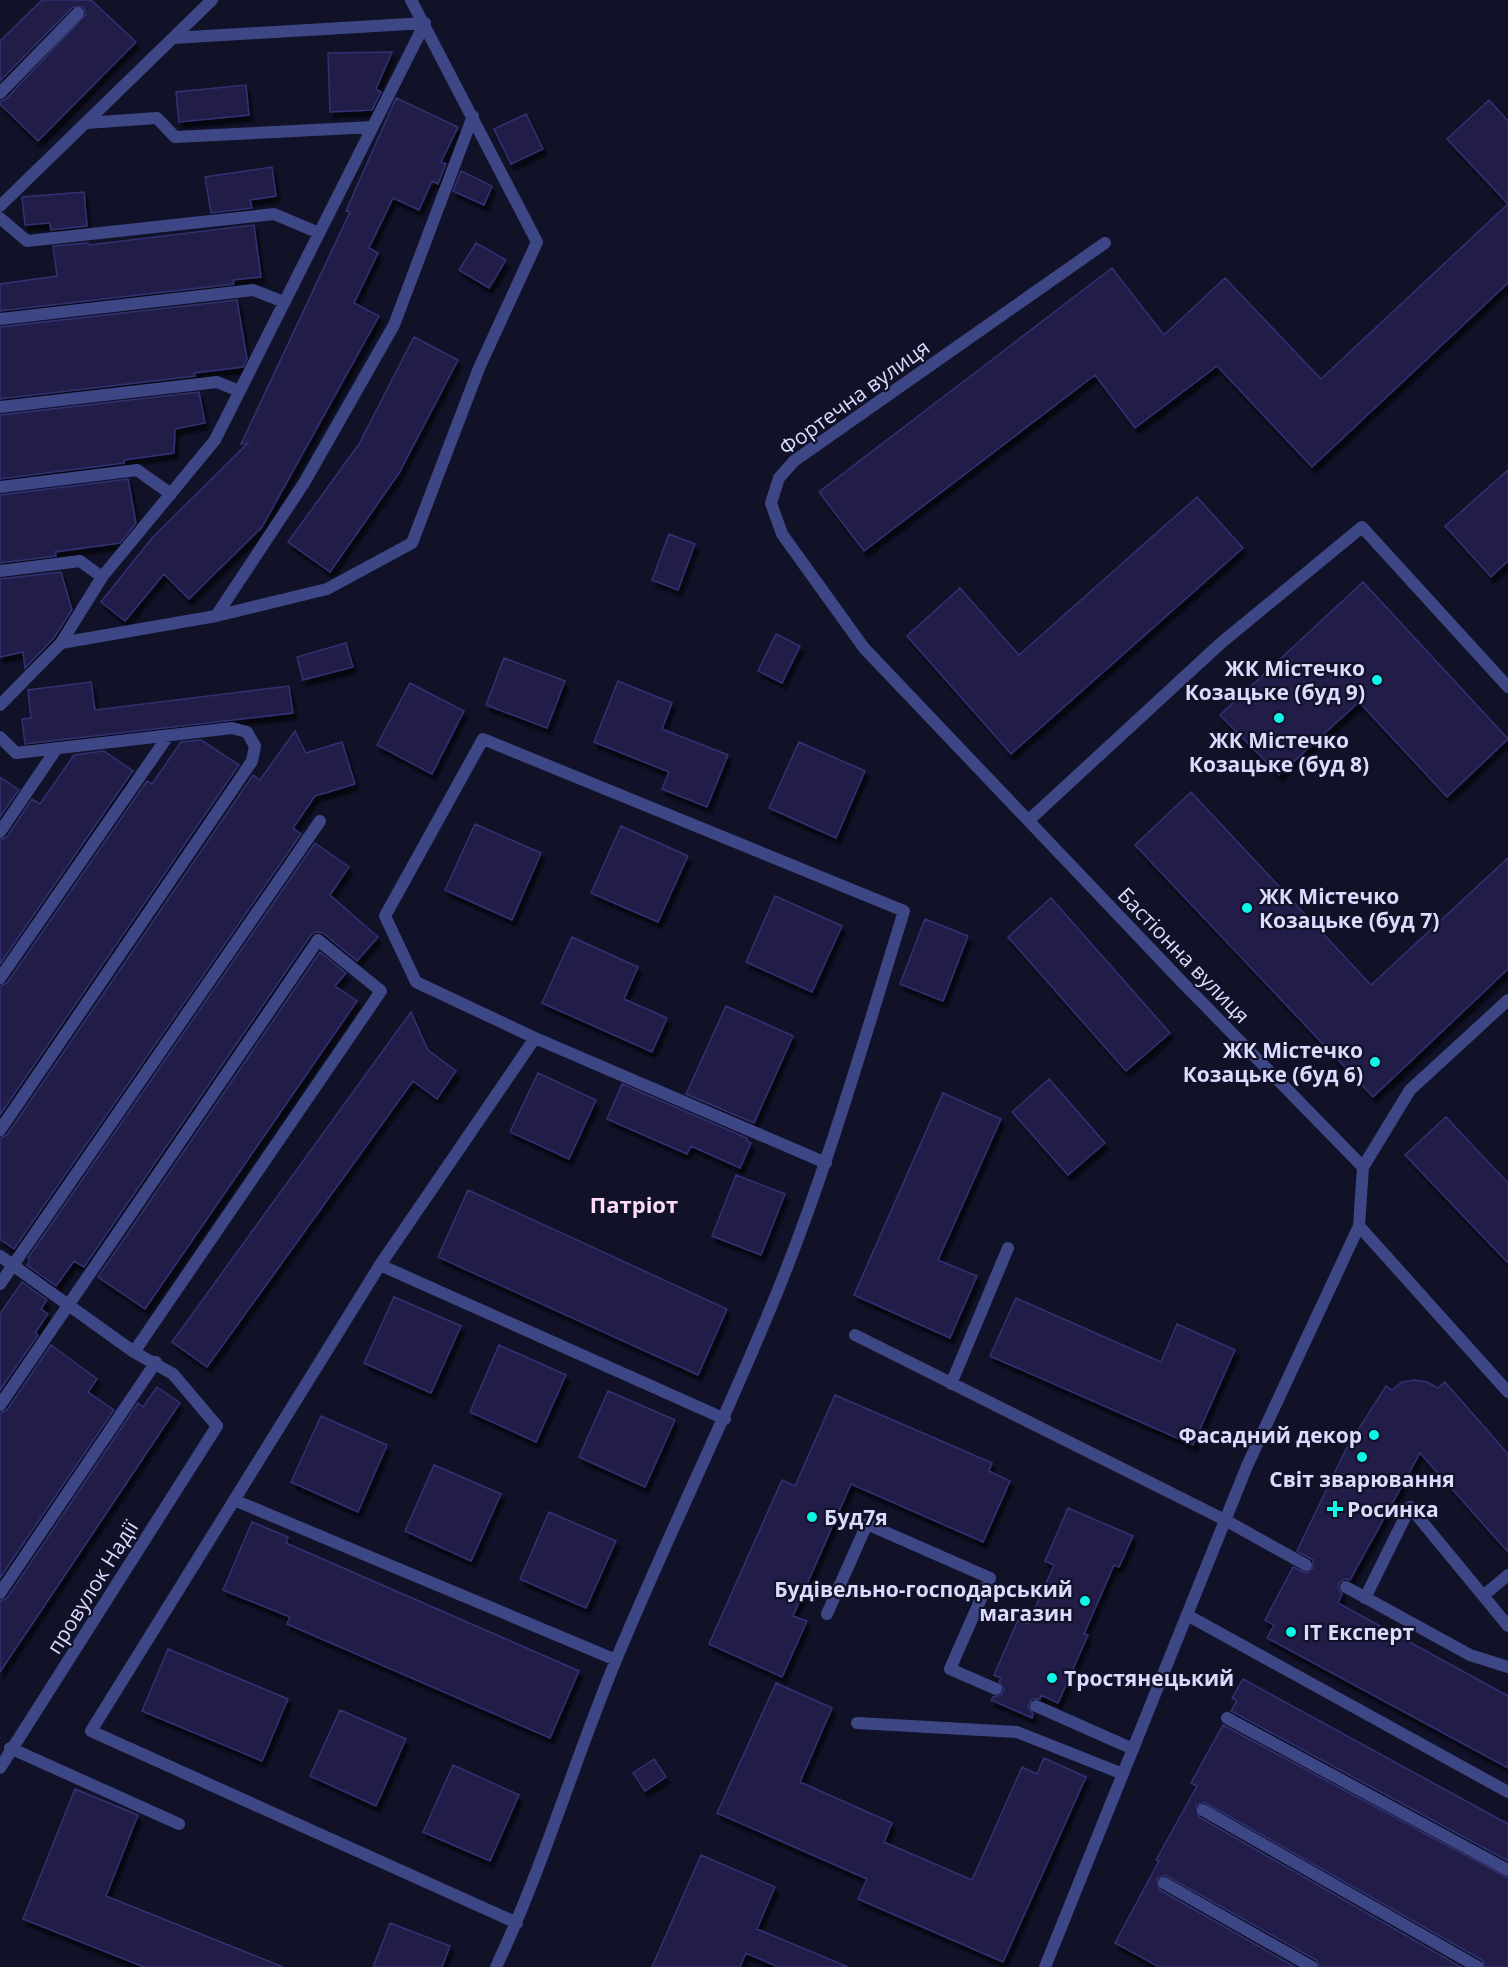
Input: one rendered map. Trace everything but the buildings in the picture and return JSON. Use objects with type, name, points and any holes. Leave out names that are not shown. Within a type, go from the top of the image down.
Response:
[{"type":"street","points":[[0,206],[212,0]]},
{"type":"street","points":[[61,643],[216,616],[327,589],[412,543],[479,368],[537,242],[411,0]]},
{"type":"street","points":[[0,93],[78,13]]},
{"type":"street","points":[[172,38],[425,23]]},
{"type":"street","points":[[0,705],[61,643],[102,578],[215,440],[425,23]]},
{"type":"street","points":[[216,616],[304,483],[393,325],[473,116]]},
{"type":"street","points":[[86,123],[156,118],[176,137],[373,126]]},
{"type":"street","points":[[0,218],[27,241],[274,214],[319,233]]},
{"type":"street","name":"Фортечна вулиця","points":[[1029,820],[864,648],[783,534],[771,503],[779,478],[795,461],[1105,243]]},
{"type":"street","points":[[0,320],[253,290],[284,302]]},
{"type":"street","points":[[0,407],[217,382],[239,391]]},
{"type":"street","points":[[0,487],[137,470],[171,494]]},
{"type":"street","points":[[1029,820],[1221,643],[1362,527],[1508,687]]},
{"type":"street","points":[[0,571],[80,561],[102,578]]},
{"type":"street","points":[[0,737],[16,753],[240,729],[252,738],[255,754],[0,1130]]},
{"type":"street","points":[[0,978],[168,736]]},
{"type":"street","points":[[496,1967],[517,1923],[616,1660],[725,1419],[777,1292],[826,1163],[904,911],[483,739],[385,916],[416,982],[535,1038],[826,1163]]},
{"type":"street","points":[[0,832],[57,748]]},
{"type":"street","name":"Бастіонна вулиця","points":[[1029,820],[1363,1167]]},
{"type":"street","points":[[0,1284],[320,821]]},
{"type":"street","points":[[0,1405],[318,940],[381,991],[134,1352]]},
{"type":"street","points":[[1045,1967],[1247,1466],[1359,1226],[1363,1167],[1410,1090],[1508,1000]]},
{"type":"street","points":[[517,1923],[91,1731],[380,1265],[535,1038]]},
{"type":"street","points":[[1359,1226],[1508,1392]]},
{"type":"street","points":[[951,1384],[1008,1248]]},
{"type":"street","points":[[0,1256],[69,1303],[134,1352],[156,1362],[0,1593]]},
{"type":"street","points":[[380,1265],[725,1419]]},
{"type":"street","points":[[855,1335],[1225,1520],[1306,1565]]},
{"type":"street","name":"провулок Надії","points":[[0,1768],[217,1426],[173,1374],[156,1362]]},
{"type":"street","points":[[234,1500],[616,1660]]},
{"type":"street","points":[[1365,1598],[1410,1507],[1508,1626]]},
{"type":"street","points":[[827,1614],[867,1524],[990,1578],[950,1669],[996,1689]]},
{"type":"street","points":[[1483,1596],[1508,1575]]},
{"type":"street","points":[[1346,1587],[1470,1655],[1508,1667]]},
{"type":"street","points":[[1187,1615],[1508,1792]]},
{"type":"street","points":[[1036,1706],[1133,1749]]},
{"type":"street","points":[[1227,1718],[1508,1870]]},
{"type":"street","points":[[857,1723],[1017,1731],[1123,1774]]},
{"type":"street","points":[[10,1749],[179,1824]]},
{"type":"street","points":[[1203,1810],[1478,1967]]},
{"type":"street","points":[[1164,1883],[1312,1967]]},
{"type":"place","name":"ЖК Містечко Козацьке (буд 9)","points":[[1377,680]]},
{"type":"place","name":"ЖК Містечко Козацьке (буд 8)","points":[[1279,718]]},
{"type":"place","name":"ЖК Містечко Козацьке (буд 7)","points":[[1247,908]]},
{"type":"place","name":"ЖК Містечко Козацьке (буд 6)","points":[[1375,1062]]},
{"type":"place","name":"Фасадний декор","points":[[1374,1435]]},
{"type":"place","name":"Світ зварювання","points":[[1362,1457]]},
{"type":"place","name":"Росинка","points":[[1335,1509]]},
{"type":"place","name":"Буд7я","points":[[812,1517]]},
{"type":"place","name":"Будівельно-господарський магазин","points":[[1085,1601]]},
{"type":"place","name":"IT Експерт","points":[[1291,1632]]},
{"type":"place","name":"Тростянецький","points":[[1052,1678]]},
{"type":"district","name":"Патріот","points":[[634,1204]]}]
